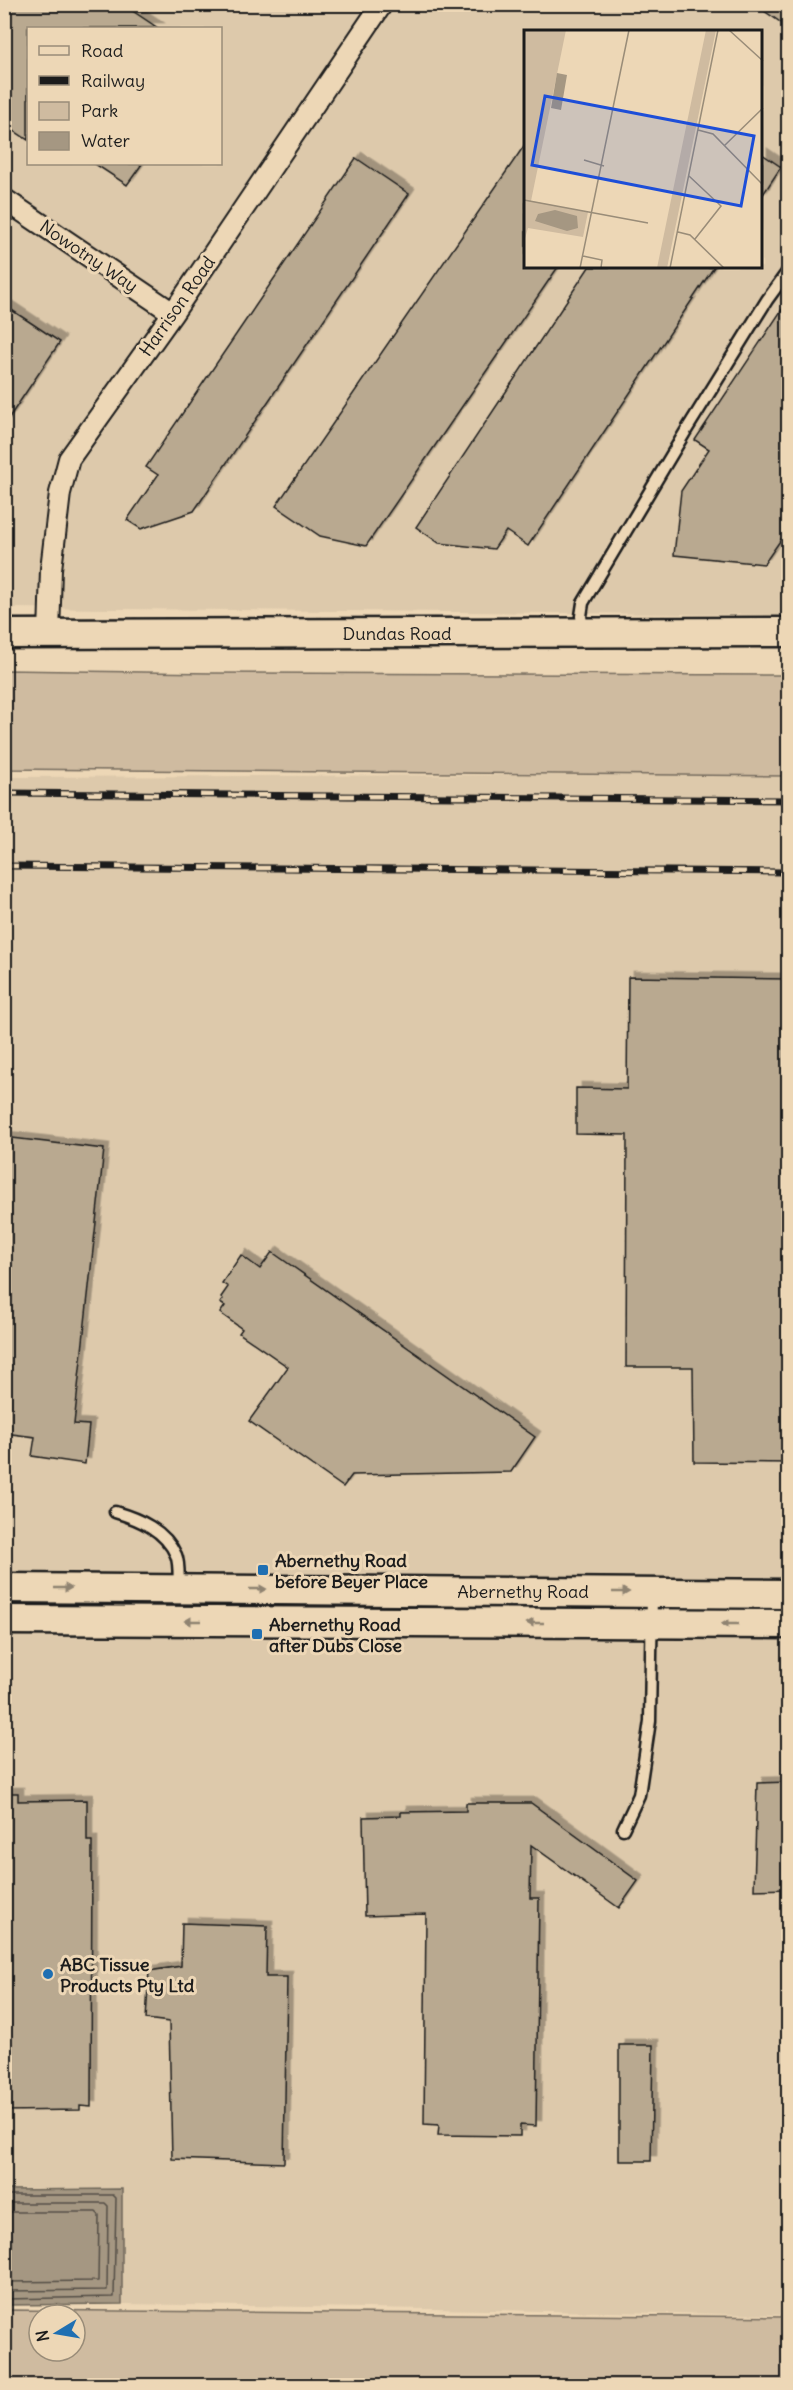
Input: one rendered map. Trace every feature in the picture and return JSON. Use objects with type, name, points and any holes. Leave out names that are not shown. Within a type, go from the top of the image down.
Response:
[{"type":"main road","name":"Dundas Road","points":[[4,634],[789,632]]},
{"type":"main road","name":"Abernethy Road","points":[[4,1588],[789,1594]]},
{"type":"main road","points":[[121,1621],[123,1588]]},
{"type":"main road","name":"Abernethy Road","points":[[4,1620],[789,1624]]},
{"type":"street","name":"Harrison Road","points":[[49,635],[54,547],[60,493],[69,459],[172,313],[382,4]]},
{"type":"street","name":"Nowotny Way","points":[[4,199],[172,313]]},
{"type":"lane","points":[[583,632],[581,616],[583,603],[699,409],[767,300],[789,271]]},
{"type":"lane","points":[[115,1512],[139,1519],[162,1534],[177,1556],[179,1589]]},
{"type":"lane","points":[[623,1829],[639,1796],[650,1721],[652,1592]]},
{"type":"shaded area","points":[[5,5],[788,5],[788,615],[5,608]]},
{"type":"shaded area","points":[[788,774],[788,2315],[122,2304],[122,2190],[5,2190],[4,777]]},
{"type":"green space","points":[[5,670],[788,675],[788,776],[5,769]]},
{"type":"green space","points":[[4,2310],[27,2310],[27,2363],[87,2363],[87,2311],[788,2317],[788,2385],[5,2385]]},
{"type":"water","points":[[122,2189],[122,2304],[27,2303],[27,2305],[5,2305],[5,2190]]},
{"type":"building","points":[[4,4],[122,4],[156,27],[27,27],[27,139],[4,124]]},
{"type":"building","points":[[754,4],[789,4],[789,28]]},
{"type":"building","points":[[524,146],[524,268],[557,268],[366,546],[320,536],[276,506]]},
{"type":"building","points":[[763,155],[781,167],[763,194]]},
{"type":"building","points":[[356,158],[409,194],[194,511],[141,529],[127,520],[158,475],[146,467]]},
{"type":"building","points":[[97,165],[141,165],[127,185]]},
{"type":"building","points":[[588,268],[713,268],[528,546],[506,531],[494,549],[439,543],[416,527]]},
{"type":"building","points":[[789,299],[789,528],[764,564],[674,555],[681,491],[709,449],[695,440]]},
{"type":"building","points":[[4,305],[60,342],[4,425]]},
{"type":"building","points":[[628,977],[789,979],[789,1463],[694,1462],[693,1367],[626,1367],[627,1135],[576,1134],[576,1088],[627,1089]]},
{"type":"building","points":[[4,1137],[104,1149],[74,1424],[89,1425],[85,1464],[32,1456],[35,1437],[4,1433]]},
{"type":"building","points":[[272,1252],[535,1437],[511,1472],[352,1475],[343,1487],[249,1421],[288,1367],[239,1333],[242,1329],[220,1313],[225,1306],[220,1303],[223,1299],[221,1297],[228,1287],[222,1283],[241,1255],[260,1269]]},
{"type":"building","points":[[789,1782],[789,1889],[754,1890],[757,1783]]},
{"type":"building","name":"ABC Tissue Products Pty Ltd","points":[[4,1793],[18,1793],[18,1801],[87,1800],[87,1841],[92,1841],[91,2107],[80,2106],[80,2110],[4,2111]]},
{"type":"building","points":[[466,1803],[531,1803],[638,1881],[619,1908],[531,1845],[530,1898],[539,1898],[536,2126],[520,2125],[520,2136],[438,2135],[439,2125],[424,2124],[426,1914],[365,1916],[363,1817],[401,1816],[401,1812],[466,1811]]},
{"type":"building","points":[[182,1923],[267,1926],[266,1977],[287,1977],[284,2163],[172,2159],[169,2022],[146,2019],[149,1971],[181,1966]]},
{"type":"building","points":[[619,2045],[653,2045],[651,2161],[619,2161]]},
{"type":"railway","points":[[4,793],[788,800]]},
{"type":"railway","points":[[4,866],[788,872]]},
{"type":"place","name":"Abernethy Road before Beyer Place","points":[[263,1570]]},
{"type":"place","name":"Abernethy Road after Dubs Close","points":[[257,1634]]},
{"type":"place","name":"ABC Tissue Products Pty Ltd","points":[[48,1974]]}]
